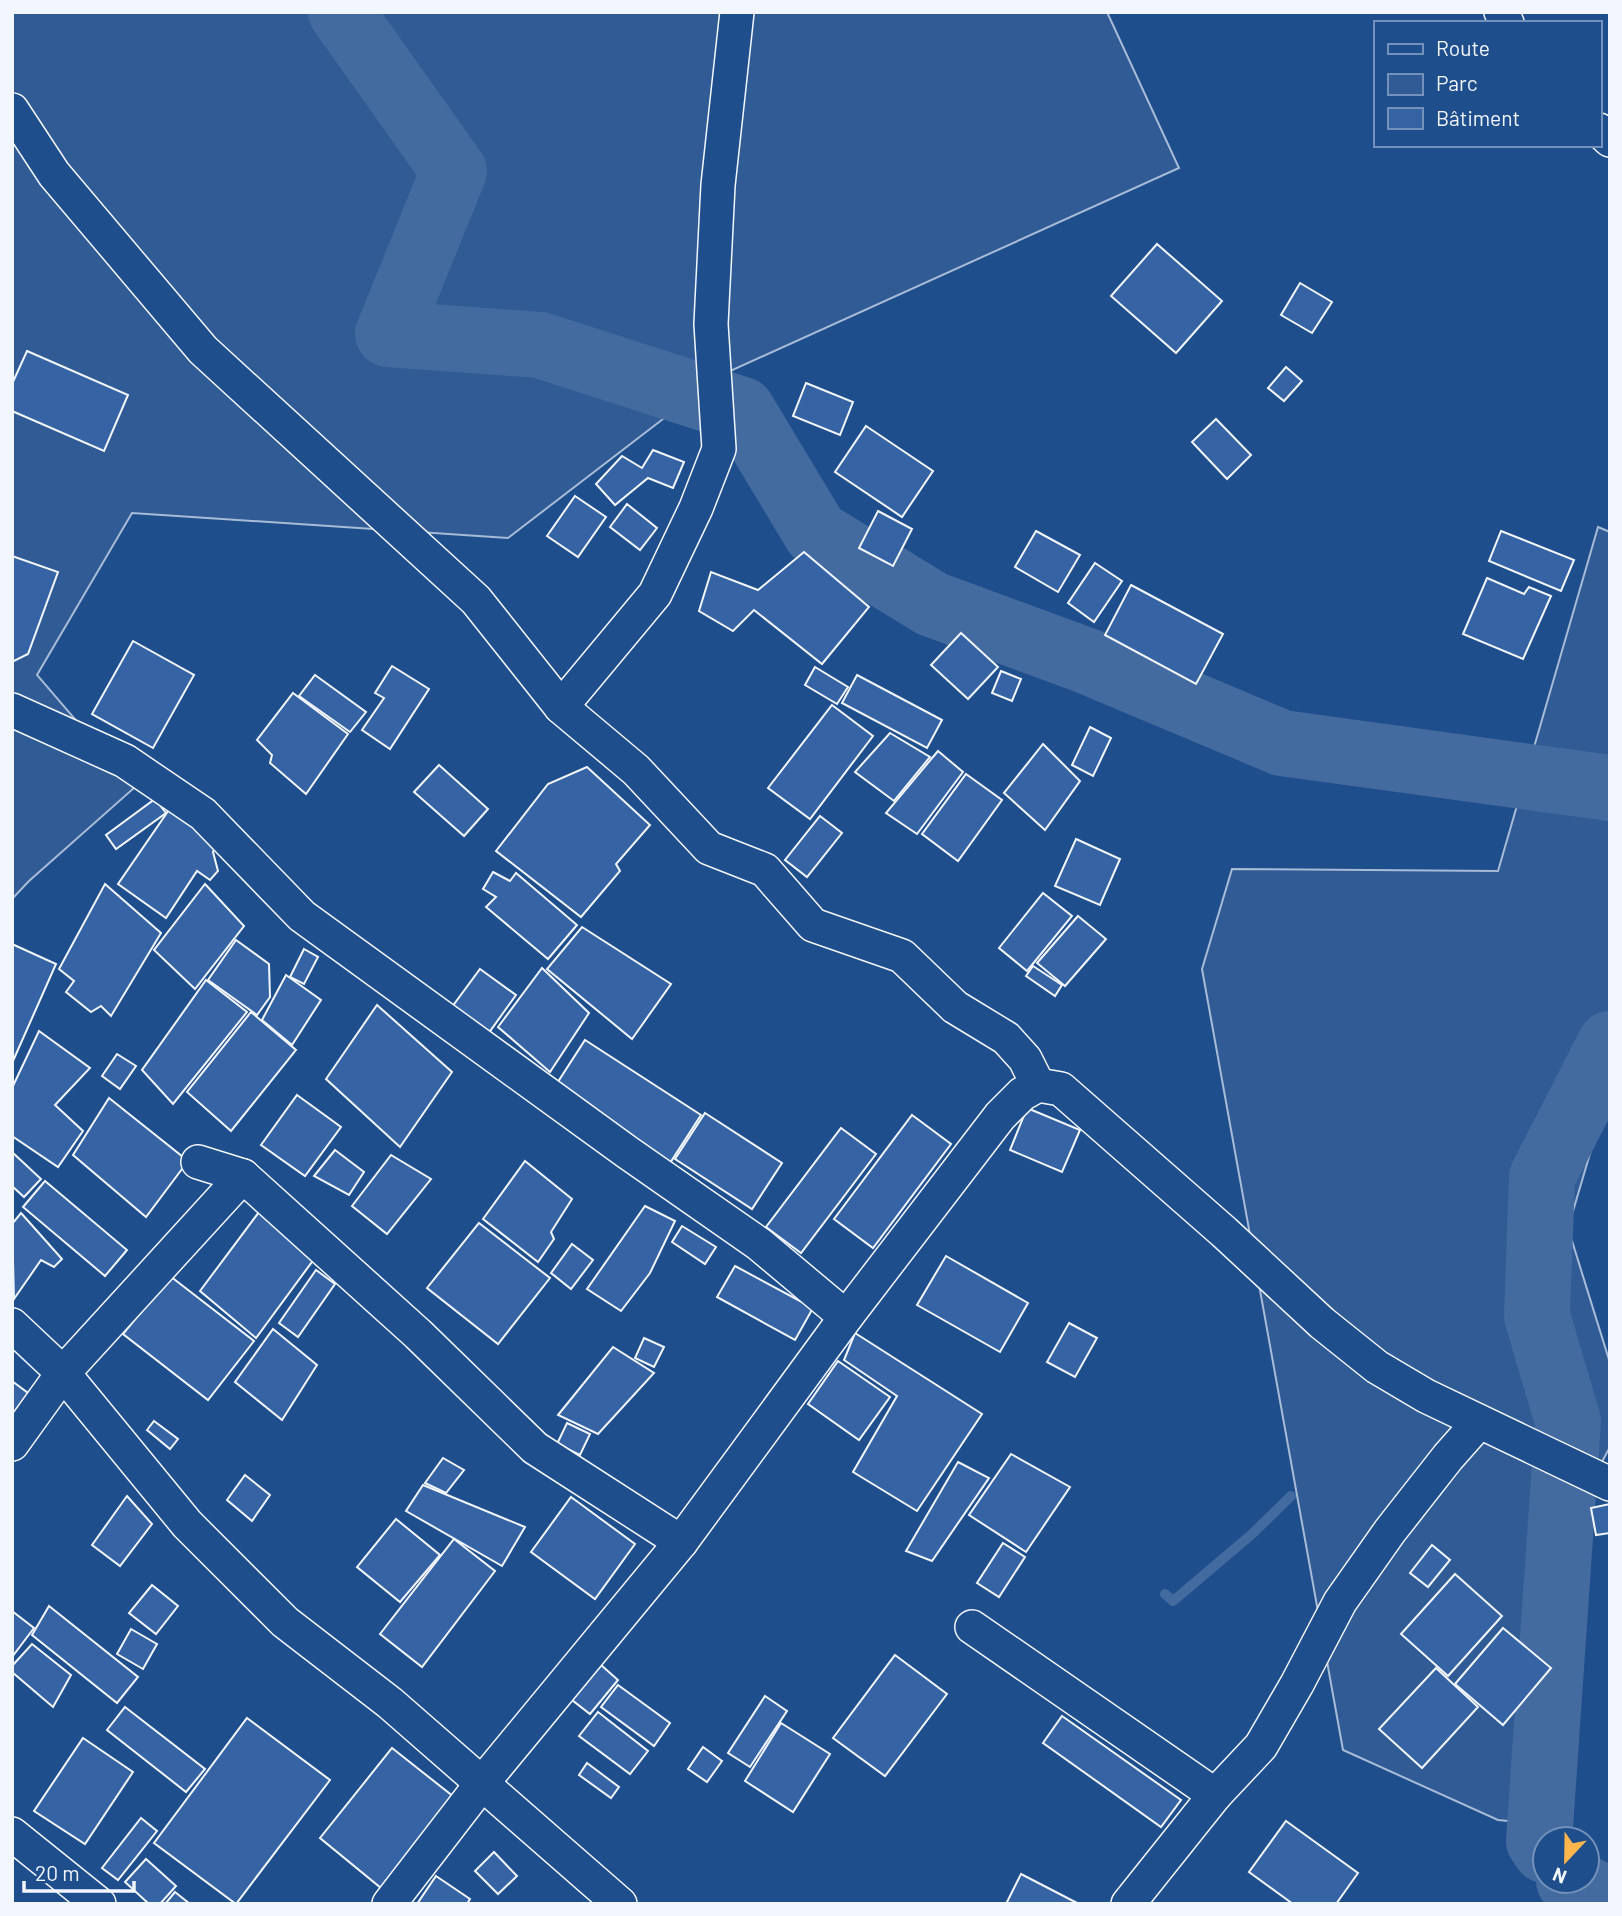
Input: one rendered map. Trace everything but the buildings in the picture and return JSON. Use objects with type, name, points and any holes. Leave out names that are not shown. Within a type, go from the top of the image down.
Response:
[{"type":"street","points":[[561,707],[655,594],[696,508],[719,449],[712,324],[718,185],[737,12]]},
{"type":"street","points":[[12,110],[54,174],[202,350],[476,600],[561,707],[636,770],[709,848],[765,870],[813,925],[902,956],[955,1007],[1006,1038],[1025,1059],[1038,1085]]},
{"type":"street","points":[[12,710],[125,761],[202,814],[302,916],[627,1152],[759,1244],[846,1317]]},
{"type":"street","points":[[389,1904],[483,1782],[681,1542],[846,1317],[1000,1116],[1022,1094],[1038,1085],[1060,1089],[1224,1232],[1322,1323],[1377,1367],[1426,1396],[1610,1484]]},
{"type":"street","points":[[198,1162],[243,1176],[418,1334],[535,1448],[681,1542]]},
{"type":"street","points":[[12,1444],[63,1373],[243,1176]]},
{"type":"street","points":[[12,1325],[63,1373],[187,1524],[285,1622],[390,1703],[620,1904]]},
{"type":"street","points":[[1128,1904],[1215,1795],[1261,1746],[1297,1685],[1340,1602],[1390,1531],[1479,1422]]},
{"type":"street","points":[[972,1627],[1215,1795]]},
{"type":"street","points":[[12,1834],[99,1904]]},
{"type":"green space","points":[[12,12],[1107,12],[1179,168],[719,376],[508,538],[132,513],[37,675],[134,788],[12,899]]},
{"type":"green space","points":[[1598,527],[1610,532],[1610,1086],[1568,1228],[1610,1363],[1610,1447],[1566,1528],[1574,1638],[1559,1825],[1498,1820],[1343,1750],[1202,969],[1232,869],[1498,871]]},
{"type":"waterway","points":[[341,12],[454,171],[388,334],[540,345],[742,410],[816,533],[932,604],[1087,661],[1282,743],[1610,788]]},
{"type":"waterway","points":[[1540,1825],[1568,1421],[1537,1316],[1542,1177],[1610,1044]]},
{"type":"waterway","points":[[1165,1594],[1173,1601],[1251,1535],[1291,1496]]},
{"type":"waterway","points":[[1599,1895],[1610,1900]]}]
